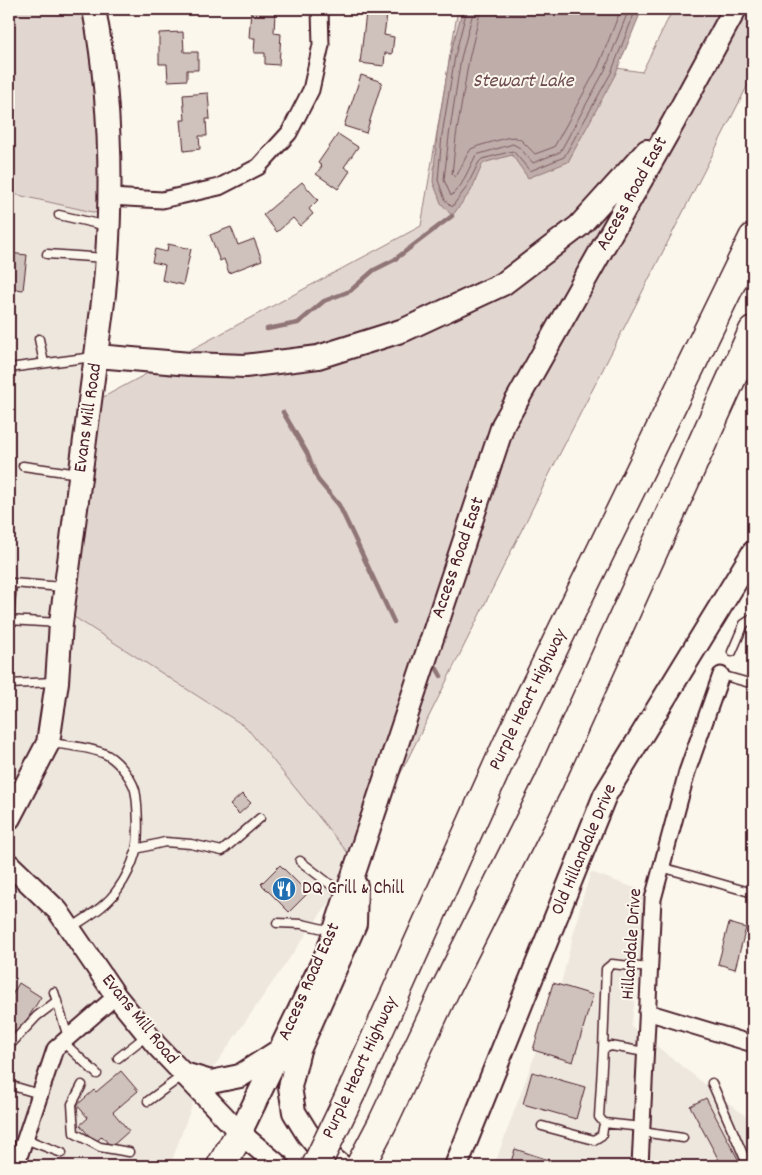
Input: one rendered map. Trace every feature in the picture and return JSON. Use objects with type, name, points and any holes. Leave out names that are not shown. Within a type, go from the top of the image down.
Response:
[{"type":"highway","name":"Purple Heart Highway","points":[[316,1166],[510,738],[753,238]]},
{"type":"highway","points":[[360,1166],[548,784],[753,331]]},
{"type":"highway","points":[[222,1166],[240,1133]]},
{"type":"main road","name":"Evans Mill Road","points":[[9,818],[48,743],[57,682],[61,624],[97,356],[108,258],[109,143],[102,51],[94,9]]},
{"type":"main road","name":"Access Road East","points":[[240,1133],[328,951],[503,425],[735,9]]},
{"type":"main road","points":[[97,356],[190,364],[244,366],[318,357],[404,330],[503,284],[579,226],[673,123]]},
{"type":"main road","name":"Old Hillandale Drive","points":[[456,1166],[605,795],[753,553]]},
{"type":"main road","points":[[341,1166],[320,1149],[307,1133],[294,1112],[290,1087],[298,1050],[356,924],[356,865]]},
{"type":"main road","points":[[184,1074],[211,1082],[240,1076],[280,1050]]},
{"type":"street","points":[[110,197],[162,200],[220,188],[258,167],[289,133],[310,90],[321,46],[320,9]]},
{"type":"street","name":"Hillandale Drive","points":[[640,1166],[653,899],[687,772],[721,675]]},
{"type":"street","name":"Evans Mill Road","points":[[9,864],[58,911],[116,996],[148,1035],[240,1133],[279,1166]]},
{"type":"street","points":[[16,1166],[55,1049],[116,996]]},
{"type":"street","points":[[647,1012],[753,1044]]},
{"type":"lane","points":[[59,215],[108,227]]},
{"type":"lane","points":[[47,254],[108,258]]},
{"type":"lane","points":[[39,339],[44,363]]},
{"type":"lane","points":[[9,368],[97,356]]},
{"type":"lane","points":[[23,466],[81,474]]},
{"type":"lane","points":[[61,624],[9,620],[10,583],[66,587]]},
{"type":"lane","points":[[732,652],[744,624],[753,618]]},
{"type":"lane","points":[[721,675],[753,684]]},
{"type":"lane","points":[[9,684],[57,682]]},
{"type":"lane","points":[[48,743],[104,753],[121,766],[134,790],[138,821],[136,849],[130,869],[118,891],[100,908],[70,929]]},
{"type":"lane","points":[[136,849],[165,842],[191,844],[222,851],[260,818]]},
{"type":"lane","points":[[300,861],[346,896]]},
{"type":"lane","points":[[661,867],[753,893]]},
{"type":"lane","points":[[278,923],[302,924],[334,931]]},
{"type":"lane","points":[[649,968],[612,964],[606,969],[599,1117],[604,1123],[683,1138]]},
{"type":"lane","points":[[54,992],[66,1040],[97,1074]]},
{"type":"lane","points":[[9,1046],[37,1016],[57,1001]]},
{"type":"lane","points":[[118,1058],[148,1035]]},
{"type":"lane","points":[[603,1049],[612,1046],[645,1052]]},
{"type":"lane","points":[[148,1101],[184,1074]]},
{"type":"lane","points":[[712,1083],[748,1166]]},
{"type":"lane","points":[[9,1085],[40,1094]]},
{"type":"lane","points":[[82,1085],[72,1104],[74,1133],[100,1146],[129,1152]]},
{"type":"lane","points":[[542,1126],[594,1140],[602,1135],[604,1123]]},
{"type":"lane","points":[[25,1139],[62,1153]]},
{"type":"shaded area","points":[[9,9],[90,9],[100,108],[97,213],[9,193]]},
{"type":"shaded area","points":[[458,9],[589,9],[572,61],[642,72],[673,9],[753,9],[753,75],[553,467],[356,863],[246,727],[71,615],[96,401],[421,226]]},
{"type":"shaded area","points":[[9,193],[97,213],[96,401],[71,615],[246,727],[356,863],[197,1091],[170,1166],[9,1166]]},
{"type":"shaded area","points":[[591,872],[651,894],[631,1026],[753,1122],[753,1166],[494,1166],[561,984]]},
{"type":"water","name":"Stewart Lake","points":[[463,9],[642,9],[615,75],[568,162],[528,178],[512,155],[483,163],[471,191],[452,216],[441,203],[433,182],[437,134],[450,55]]},
{"type":"building","points":[[174,9],[195,9],[195,10],[175,12]]},
{"type":"building","points":[[251,10],[275,12],[274,33],[281,34],[279,65],[265,64],[265,53],[254,53],[255,38],[249,38]]},
{"type":"building","points":[[366,13],[387,15],[384,35],[394,37],[392,54],[385,53],[384,66],[360,63]]},
{"type":"building","points":[[183,32],[184,52],[198,52],[198,70],[187,70],[187,80],[168,81],[167,64],[159,64],[159,33]]},
{"type":"building","points":[[361,75],[382,82],[366,133],[344,126]]},
{"type":"building","points":[[208,93],[210,119],[206,119],[207,136],[199,136],[200,149],[184,151],[181,120],[185,120],[183,95]]},
{"type":"building","points":[[338,134],[358,147],[344,167],[350,171],[338,189],[316,174],[322,166],[318,163]]},
{"type":"building","points":[[302,182],[318,200],[309,209],[313,214],[300,226],[293,218],[277,232],[263,215]]},
{"type":"building","points":[[231,227],[238,245],[254,239],[262,260],[229,273],[224,259],[220,261],[210,235]]},
{"type":"building","points":[[168,244],[191,249],[183,285],[162,280],[165,265],[152,262],[155,249],[167,252]]},
{"type":"building","points":[[9,253],[27,255],[23,290],[9,288]]},
{"type":"building","points":[[242,794],[251,803],[239,814],[230,805]]},
{"type":"building","points":[[280,865],[308,893],[289,912],[261,884]]},
{"type":"building","points":[[729,923],[746,928],[735,969],[718,964]]},
{"type":"building","points":[[19,983],[41,997],[15,1039],[9,1035],[9,1000]]},
{"type":"building","points":[[553,983],[593,995],[573,1062],[533,1050]]},
{"type":"building","points":[[121,1071],[138,1091],[113,1112],[129,1131],[111,1147],[102,1136],[95,1143],[80,1125],[88,1118],[77,1105]]},
{"type":"building","points":[[532,1072],[585,1087],[576,1119],[523,1104]]},
{"type":"building","points":[[706,1098],[739,1161],[730,1166],[722,1166],[690,1106]]},
{"type":"building","points":[[515,1149],[567,1166],[510,1165]]},
{"type":"waterway","points":[[267,329],[298,323],[324,301],[350,291],[374,270],[394,260],[452,216]]},
{"type":"waterway","points":[[283,412],[307,453],[318,480],[339,505],[394,622]]},
{"type":"waterway","points":[[433,662],[441,676]]},
{"type":"place","name":"DQ Grill & Chill","points":[[284,889]]}]
